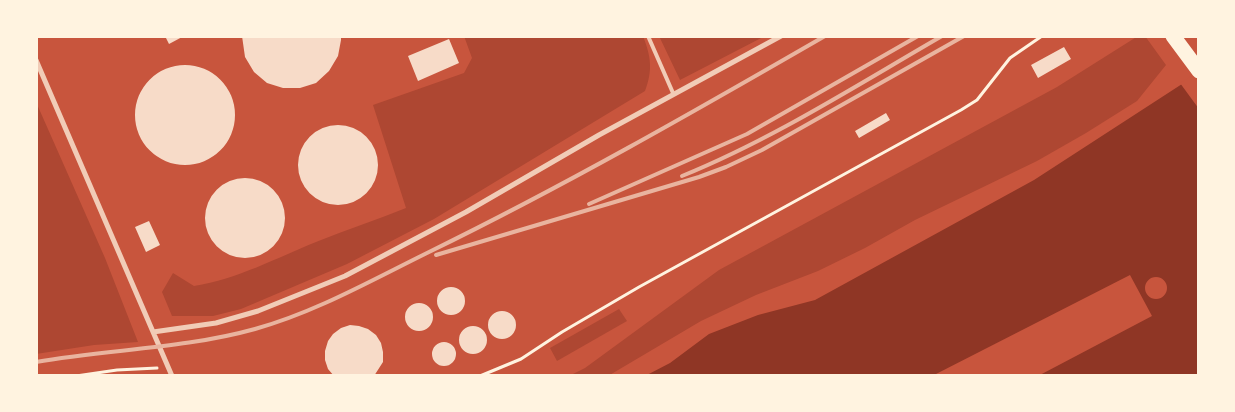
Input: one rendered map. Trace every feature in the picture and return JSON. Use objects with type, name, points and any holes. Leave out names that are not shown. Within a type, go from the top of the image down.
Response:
[{"type":"highway","points":[[1173,36],[1199,71]]},
{"type":"street","points":[[153,332],[216,323],[258,311],[345,276],[466,212],[673,93],[781,36]]},
{"type":"street","points":[[36,60],[172,376]]},
{"type":"lane","points":[[648,36],[673,93]]},
{"type":"path","points":[[480,376],[521,359],[562,332],[639,287],[961,110],[977,100],[1010,58],[1023,47],[1042,36]]},
{"type":"path","points":[[76,376],[117,370],[169,368]]},
{"type":"shaded area","points":[[464,36],[643,36],[650,64],[648,83],[645,91],[434,219],[347,264],[241,309],[213,316],[172,316],[162,292],[173,273],[194,286],[210,283],[406,208],[373,105],[464,73],[472,58]]},
{"type":"shaded area","points":[[659,36],[765,36],[680,80]]},
{"type":"shaded area","points":[[1138,36],[1145,36],[1166,65],[1137,101],[1086,133],[1037,161],[915,220],[865,248],[818,271],[756,295],[701,321],[608,376],[569,376],[585,368],[719,270],[1057,87]]},
{"type":"shaded area","points":[[1199,73],[1199,376],[645,376],[670,363],[709,334],[758,315],[815,300],[1034,180]]},
{"type":"shaded area","points":[[36,102],[105,258],[138,342],[94,345],[36,354]]},
{"type":"shaded area","points":[[619,309],[627,321],[557,361],[550,348]]},
{"type":"pier","points":[[1199,71],[1199,109],[1180,83]]},
{"type":"pier","points":[[1130,275],[1152,316],[1038,376],[937,376],[936,374]]},
{"type":"pier","points":[[1156,277],[1164,280],[1167,288],[1164,296],[1156,299],[1148,296],[1145,288],[1148,280]]},
{"type":"building","points":[[165,36],[184,36],[169,44]]},
{"type":"building","points":[[242,36],[341,36],[341,40],[338,56],[329,71],[316,83],[300,88],[283,88],[267,83],[254,72],[245,57]]},
{"type":"building","points":[[449,39],[459,63],[418,81],[408,56]]},
{"type":"building","points":[[1064,47],[1071,59],[1038,78],[1031,65]]},
{"type":"building","points":[[185,65],[204,69],[220,80],[231,96],[235,115],[231,134],[220,150],[204,161],[185,165],[166,161],[150,150],[139,134],[135,115],[139,96],[150,80],[166,69]]},
{"type":"building","points":[[886,113],[890,120],[859,138],[855,131]]},
{"type":"building","points":[[338,125],[353,128],[366,137],[375,150],[378,165],[375,180],[366,193],[353,202],[338,205],[323,202],[310,193],[301,180],[298,165],[301,150],[310,137],[323,128]]},
{"type":"building","points":[[245,178],[260,181],[273,190],[282,203],[285,218],[282,233],[273,246],[260,255],[245,258],[230,255],[217,246],[208,233],[205,218],[208,203],[217,190],[230,181]]},
{"type":"building","points":[[149,221],[160,245],[146,252],[135,227]]},
{"type":"building","points":[[451,287],[461,291],[465,301],[461,311],[451,315],[441,311],[437,301],[441,291]]},
{"type":"building","points":[[419,303],[429,307],[433,317],[429,327],[419,331],[409,327],[405,317],[409,307]]},
{"type":"building","points":[[502,311],[512,315],[516,325],[512,335],[502,339],[492,335],[488,325],[492,315]]},
{"type":"building","points":[[350,325],[368,329],[376,335],[381,343],[383,362],[374,376],[334,376],[328,369],[325,351],[328,341],[341,328]]},
{"type":"building","points":[[473,326],[483,330],[487,340],[483,350],[473,354],[463,350],[459,340],[463,330]]},
{"type":"building","points":[[444,342],[453,345],[456,354],[453,363],[444,366],[435,363],[432,354],[435,345]]},
{"type":"railway","points":[[36,362],[173,345],[228,336],[278,322],[322,305],[530,201],[678,120],[825,36]]},
{"type":"railway","points":[[589,204],[747,134],[918,36]]},
{"type":"railway","points":[[682,176],[782,128],[942,36]]},
{"type":"railway","points":[[436,255],[699,177],[726,167],[762,150],[964,36]]}]
